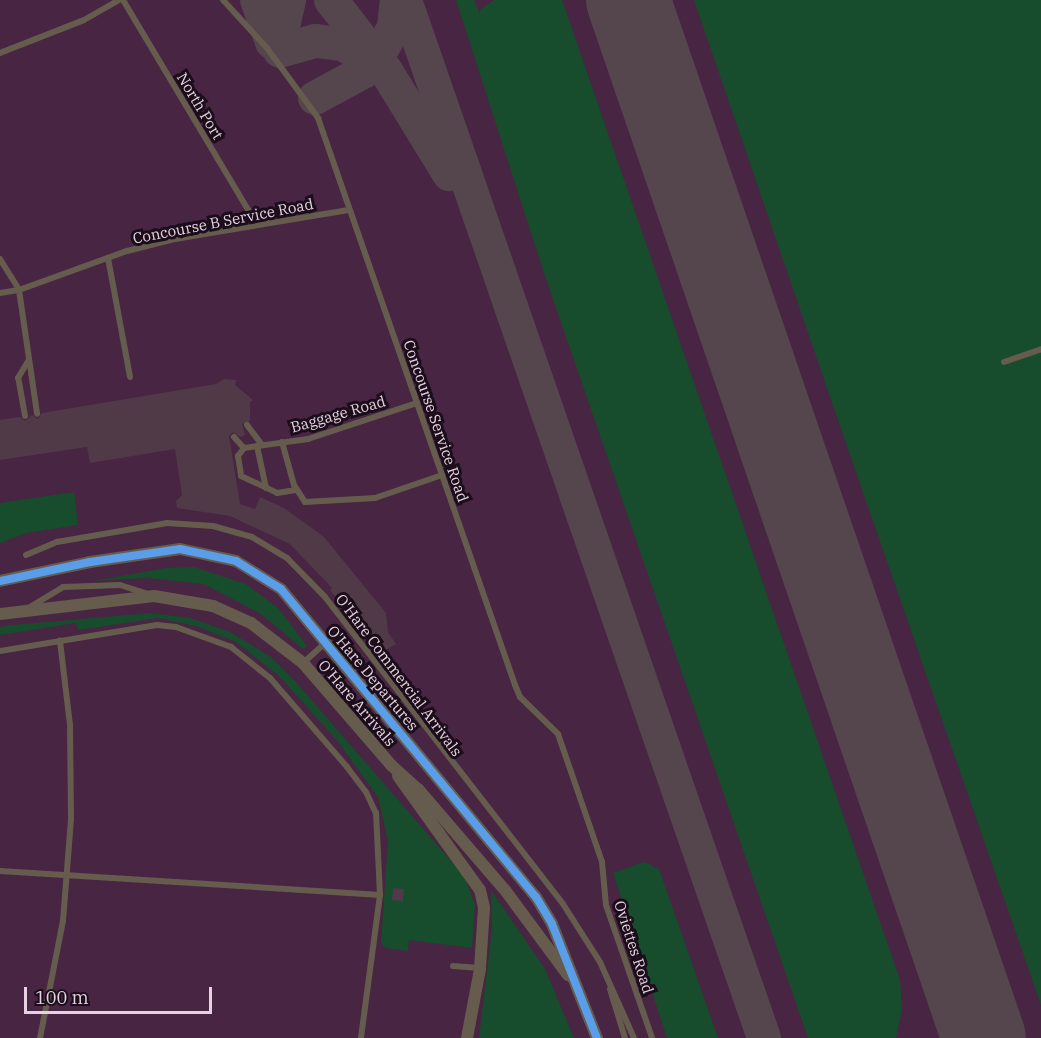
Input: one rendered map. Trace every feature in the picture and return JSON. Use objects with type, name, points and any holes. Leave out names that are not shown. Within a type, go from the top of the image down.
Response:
[{"type":"street","name":"O'Hare Departures","points":[[0,581],[90,562],[180,549],[221,556],[281,589],[536,897],[552,924],[579,991]]},
{"type":"street","name":"O'Hare Arrivals","points":[[0,614],[154,596],[197,602],[233,614],[276,639],[303,663],[392,765],[418,789],[505,890],[579,991]]},
{"type":"street","points":[[392,765],[410,796],[480,890],[484,908],[480,969],[467,1038]]},
{"type":"street","points":[[579,991],[597,1038]]},
{"type":"lane","points":[[0,53],[84,20],[121,0]]},
{"type":"lane","name":"North Port","points":[[121,0],[256,225]]},
{"type":"lane","name":"Concourse Service Road","points":[[223,0],[267,48],[318,118],[514,685],[520,697],[558,734],[602,862]]},
{"type":"lane","name":"Concourse B Service Road","points":[[0,293],[19,290],[108,258],[174,239],[349,210]]},
{"type":"lane","points":[[108,258],[130,377]]},
{"type":"lane","points":[[0,259],[19,290],[38,414]]},
{"type":"lane","points":[[1004,362],[1041,349]]},
{"type":"lane","points":[[25,416],[18,378],[29,359]]},
{"type":"lane","name":"Baggage Road","points":[[244,448],[308,439],[417,403]]},
{"type":"lane","points":[[248,425],[259,445],[266,488]]},
{"type":"lane","points":[[234,437],[244,448],[238,456],[241,476],[282,494],[296,490]]},
{"type":"lane","points":[[282,442],[296,490],[305,502],[375,498],[442,475]]},
{"type":"lane","name":"O'Hare Commercial Arrivals","points":[[26,555],[57,542],[167,523],[227,530],[252,537],[287,558],[325,597],[563,904],[604,971],[634,1038]]},
{"type":"lane","points":[[24,611],[63,587],[120,585],[154,596]]},
{"type":"lane","points":[[0,651],[157,625],[176,627],[213,638],[253,661],[329,743],[371,800],[379,830],[380,896],[361,1038]]},
{"type":"lane","points":[[40,1038],[56,963],[67,875],[71,819],[70,725],[60,641]]},
{"type":"lane","points":[[303,663],[326,642]]},
{"type":"lane","name":"Oviettes Road","points":[[602,862],[606,905],[652,1038]]},
{"type":"lane","points":[[0,871],[380,896]]},
{"type":"lane","points":[[453,966],[480,969]]},
{"type":"lane","points":[[604,971],[625,1038]]},
{"type":"shaded area","points":[[0,0],[1041,0],[1041,1038],[0,1038]]},
{"type":"green space","points":[[456,0],[474,0],[480,14],[480,10],[494,0],[562,0],[900,980],[902,1009],[896,1038],[808,1038],[545,276]]},
{"type":"green space","points":[[694,0],[1041,0],[1041,1005],[840,426]]},
{"type":"green space","points":[[74,492],[78,525],[26,533],[0,543],[0,503]]},
{"type":"green space","points":[[194,567],[246,584],[279,609],[307,646],[303,649],[261,614],[204,584],[148,578],[93,581],[166,568]]},
{"type":"green space","points":[[151,613],[190,618],[230,632],[271,657],[295,681],[464,876],[475,905],[472,948],[409,940],[408,951],[385,948],[381,943],[388,841],[378,797],[336,739],[279,676],[236,642],[196,626],[158,618],[78,630],[76,623],[0,635],[0,627],[12,625]]},
{"type":"green space","points":[[644,862],[659,869],[718,1038],[667,1038],[613,873]]},
{"type":"green space","points":[[491,890],[545,969],[574,1038],[479,1038],[492,929]]},
{"type":"building","points":[[224,379],[236,380],[235,385],[253,400],[250,402],[250,421],[242,424],[245,435],[241,437],[233,432],[229,436],[240,504],[255,509],[260,497],[284,508],[324,537],[386,613],[388,632],[396,644],[384,651],[379,638],[364,633],[330,590],[332,588],[290,544],[230,516],[177,508],[176,501],[182,495],[175,449],[90,463],[87,447],[0,460],[0,420],[20,417],[25,421],[32,415],[38,419],[42,413],[216,384]]},
{"type":"building","points":[[393,888],[404,889],[403,901],[392,900]]},
{"type":"taxiway","points":[[257,0],[272,42]]},
{"type":"taxiway","points":[[272,42],[284,22],[289,0]]},
{"type":"taxiway","points":[[331,0],[386,71],[449,174]]},
{"type":"taxiway","points":[[315,98],[365,71],[377,58],[394,27],[397,0]]},
{"type":"taxiway","points":[[405,0],[764,1038]]},
{"type":"taxiway","points":[[280,51],[316,41],[342,44],[378,64]]},
{"type":"taxiway","points":[[979,1022],[986,1038]]},
{"type":"runway","points":[[628,0],[984,1038]]},
{"type":"cycle path","points":[[0,581],[90,562],[180,549],[236,561],[281,589],[536,897],[552,924],[597,1038]]}]
